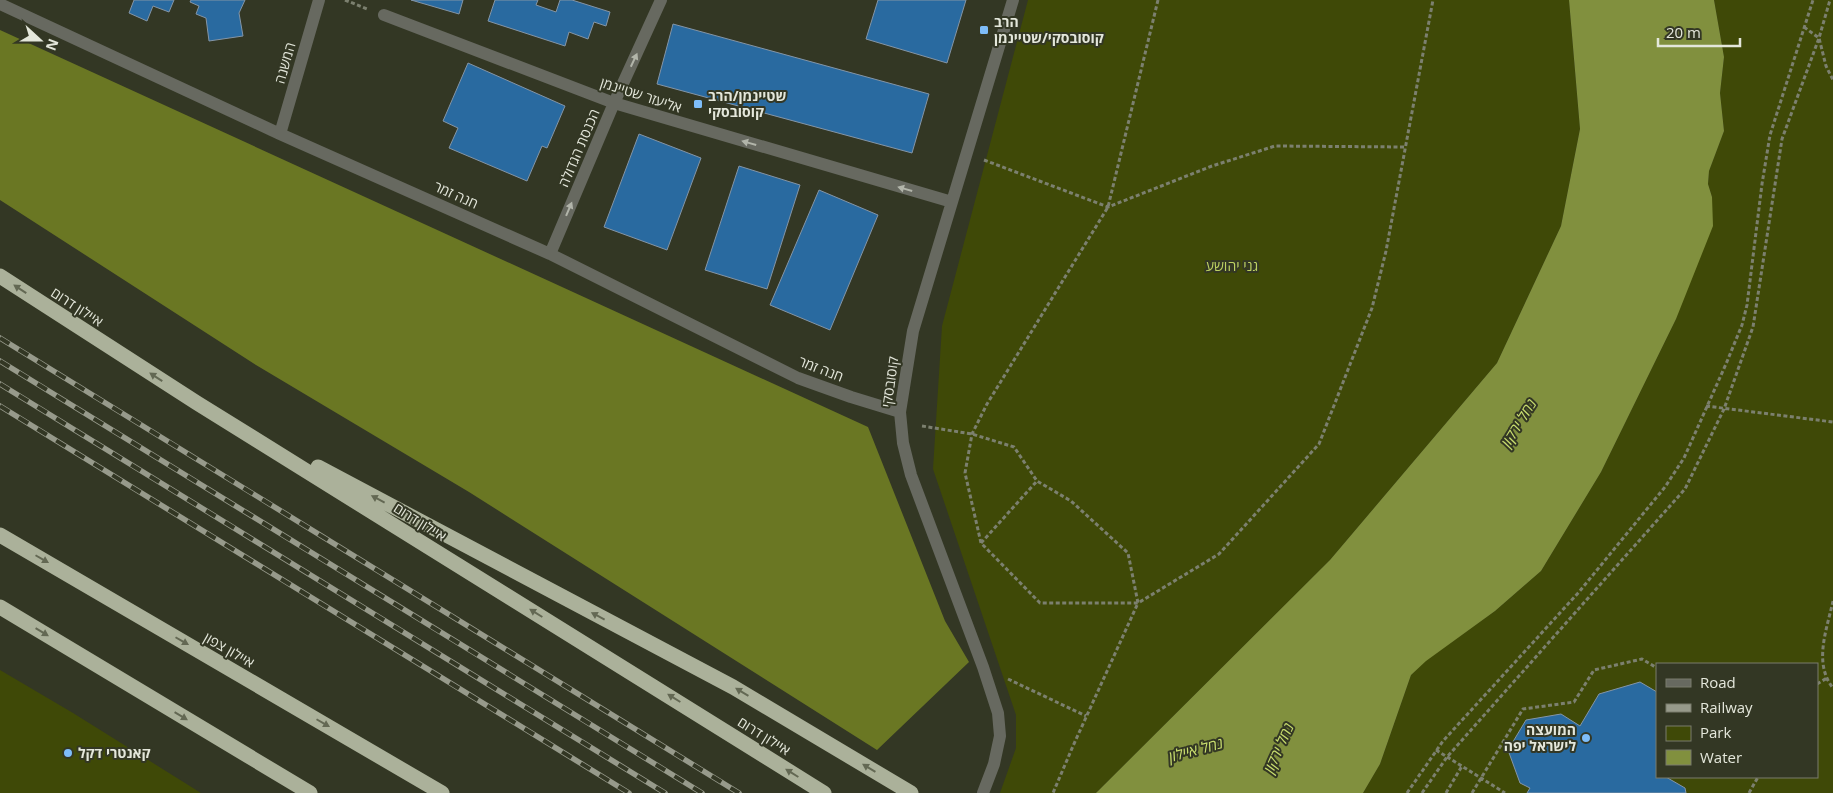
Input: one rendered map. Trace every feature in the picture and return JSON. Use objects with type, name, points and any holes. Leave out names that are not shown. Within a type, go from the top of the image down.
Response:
[{"type":"highway","name":"איילון דרום","points":[[0,276],[197,403],[824,793]]},
{"type":"highway","points":[[197,403],[734,687],[911,793]]},
{"type":"highway","name":"איילון צפון","points":[[0,535],[442,793]]},
{"type":"highway","points":[[0,607],[310,793]]},
{"type":"street","name":"המשנה","points":[[280,134],[319,0]]},
{"type":"street","name":"הכנסת הגדולה","points":[[550,254],[614,103],[661,0]]},
{"type":"street","name":"קוסובסקי","points":[[983,793],[994,764],[1000,736],[998,713],[983,667],[911,475],[903,443],[900,417],[912,331],[968,153],[1013,0]]},
{"type":"street","name":"חנה זמר","points":[[0,4],[280,134],[550,254],[798,378],[900,417]]},
{"type":"street","name":"אליעזר שטיינמן","points":[[384,15],[614,103],[952,202]]},
{"type":"path","points":[[1158,0],[1108,207],[987,404],[972,434],[965,473],[981,543],[1040,603],[1138,604],[1219,554],[1319,444],[1372,308],[1386,251],[1433,0]]},
{"type":"path","points":[[1407,793],[1436,750],[1579,592],[1665,488],[1684,458],[1742,325],[1747,305],[1770,136],[1813,0]]},
{"type":"path","points":[[1422,793],[1447,757],[1684,489],[1724,409],[1753,326],[1782,139],[1830,0]]},
{"type":"path","points":[[1804,27],[1818,38],[1826,66],[1833,80]]},
{"type":"path","points":[[968,153],[1108,207],[1212,166],[1275,146],[1406,147]]},
{"type":"path","points":[[1706,406],[1833,422]]},
{"type":"path","points":[[900,417],[1014,446],[1037,480],[1071,501],[1128,553],[1138,604],[1053,793]]},
{"type":"path","points":[[981,543],[1037,480]]},
{"type":"path","points":[[1833,600],[1824,643],[1822,664],[1833,688]]},
{"type":"path","points":[[1472,793],[1523,709],[1574,702],[1594,670],[1642,659],[1656,667]]},
{"type":"path","points":[[983,667],[1086,716]]},
{"type":"path","points":[[1818,683],[1827,678]]},
{"type":"path","points":[[1436,750],[1505,793]]},
{"type":"path","points":[[1446,793],[1462,766]]},
{"type":"path","points":[[1749,793],[1757,778]]},
{"type":"green space","name":"גני יהושע","points":[[1028,0],[1569,0],[1580,129],[1561,226],[1497,363],[1330,560],[1096,793],[1000,793],[1016,748],[1016,715],[933,469],[942,326]]},
{"type":"green space","points":[[1714,0],[1833,0],[1833,793],[1363,793],[1380,764],[1411,675],[1425,661],[1495,611],[1541,571],[1601,472],[1676,319],[1712,197],[1708,184],[1709,171],[1724,131],[1720,93],[1724,57]]},
{"type":"green space","name":"קאנטרי דקל","points":[[0,670],[73,713],[201,793],[0,793]]},
{"type":"shaded area","points":[[0,30],[868,427],[945,621],[969,662],[877,750],[469,492],[256,365],[0,200]]},
{"type":"water","points":[[1569,0],[1714,0],[1724,57],[1720,93],[1724,131],[1709,171],[1708,184],[1712,197],[1713,226],[1676,319],[1601,472],[1541,571],[1495,611],[1426,661],[1411,675],[1380,764],[1363,793],[1096,793],[1330,560],[1497,363],[1561,226],[1580,129]]},
{"type":"building","points":[[134,0],[174,0],[169,12],[153,6],[147,21],[129,13]]},
{"type":"building","points":[[191,0],[245,0],[239,13],[243,36],[209,41],[206,18],[196,14],[199,6],[190,2]]},
{"type":"building","points":[[411,0],[463,0],[459,14]]},
{"type":"building","points":[[495,0],[538,0],[536,5],[556,12],[560,0],[572,0],[610,12],[606,26],[594,22],[588,39],[569,32],[565,46],[488,21]]},
{"type":"building","points":[[878,0],[966,0],[947,63],[866,39]]},
{"type":"building","points":[[673,24],[929,94],[912,153],[657,84]]},
{"type":"building","points":[[468,63],[565,106],[547,148],[542,146],[527,181],[449,148],[458,128],[443,121]]},
{"type":"building","points":[[639,134],[701,158],[667,250],[604,227]]},
{"type":"building","points":[[739,166],[800,185],[767,289],[705,270]]},
{"type":"building","points":[[819,190],[878,215],[830,330],[770,305]]},
{"type":"building","name":"המועצה לישראל יפה","points":[[1640,682],[1656,691],[1656,778],[1668,778],[1685,788],[1686,793],[1527,793],[1530,788],[1520,783],[1508,750],[1526,720],[1561,714],[1580,726],[1599,694]]},
{"type":"railway","points":[[0,338],[739,793]]},
{"type":"railway","points":[[0,361],[702,793]]},
{"type":"railway","points":[[0,384],[665,793]]},
{"type":"railway","points":[[0,406],[629,793]]},
{"type":"place","name":"הרב קוסובסקי/שטיינמן","points":[[984,30]]},
{"type":"place","name":"שטיינמן/הרב קוסובסקי","points":[[698,104]]},
{"type":"place","name":"המועצה לישראל יפה","points":[[1586,738]]},
{"type":"place","name":"קאנטרי דקל","points":[[68,753]]},
{"type":"water label","name":"נחל ירקון","points":[[1519,423]]},
{"type":"water label","name":"נחל ירקון","points":[[1279,748]]},
{"type":"water label","name":"נחל איילון","points":[[1196,750]]}]
